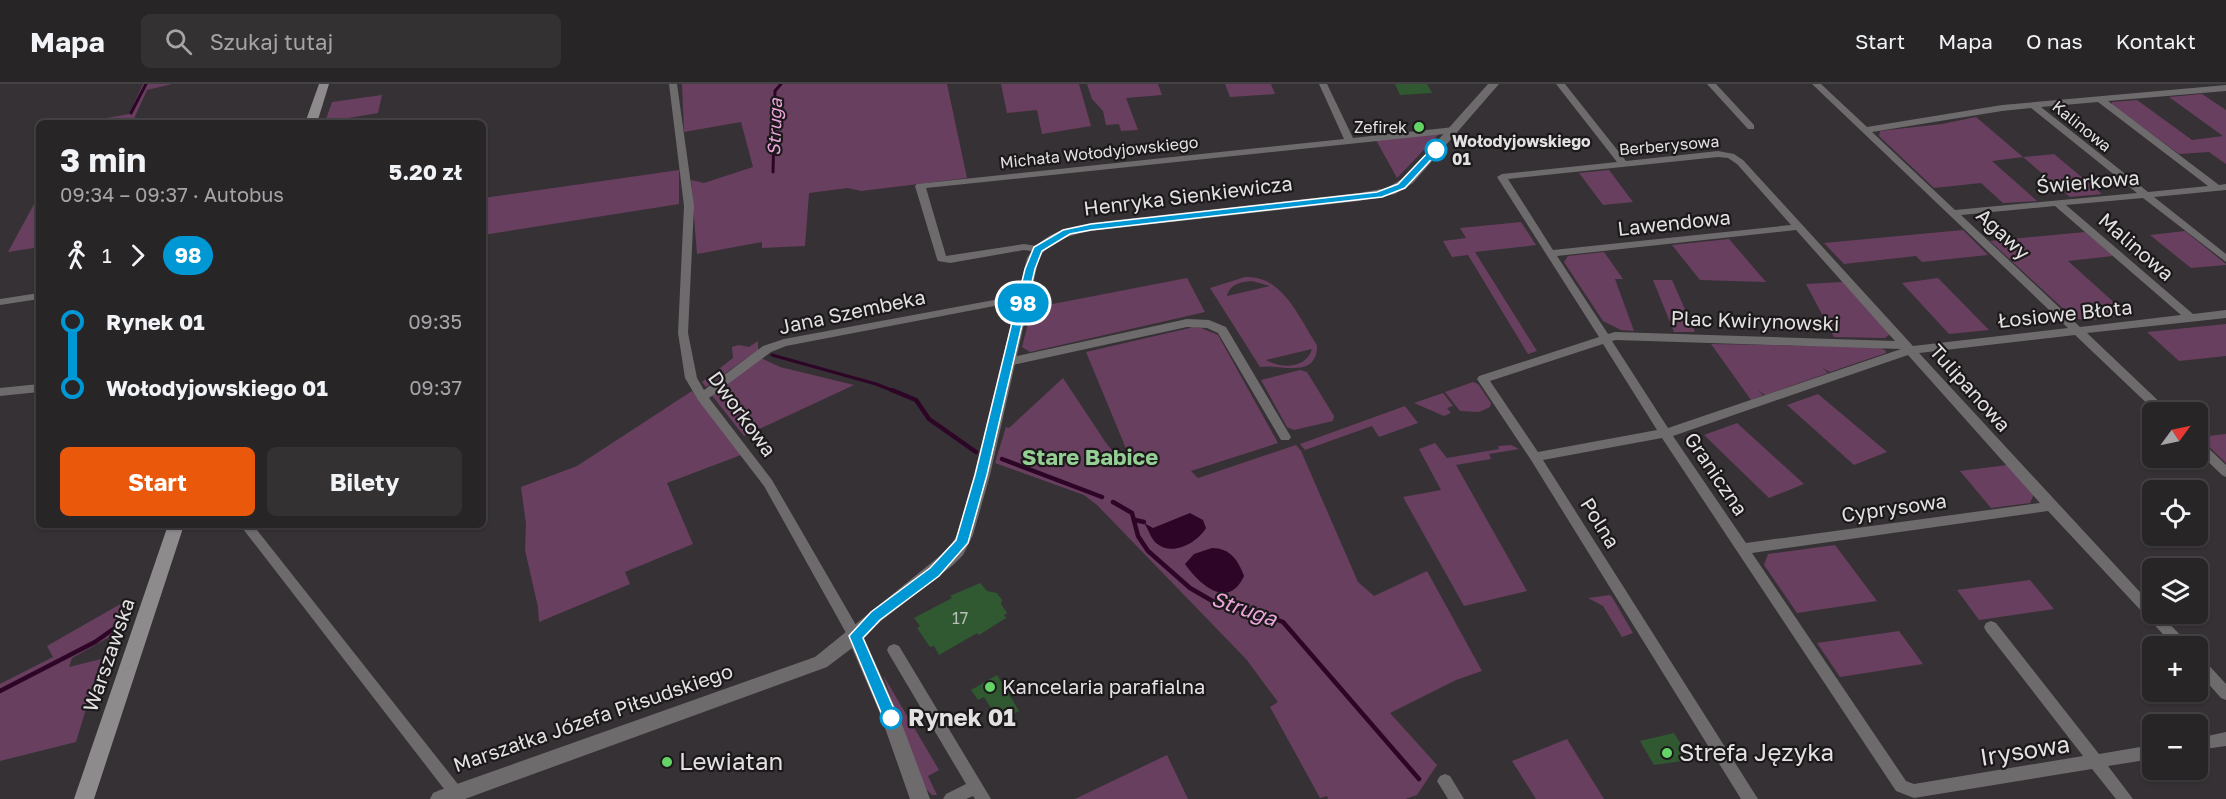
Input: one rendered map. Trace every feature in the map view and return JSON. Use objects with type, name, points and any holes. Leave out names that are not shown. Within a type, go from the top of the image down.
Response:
[{"type":"main road","points":[[312,120],[324,84]]},
{"type":"main road","name":"Warszawska","points":[[84,799],[175,528]]},
{"type":"street","name":"Dworkowa","points":[[673,84],[689,206],[683,333],[688,369],[702,397],[768,483],[855,636]]},
{"type":"street","points":[[1323,84],[1349,140]]},
{"type":"street","name":"Henryka Sienkiewicza","points":[[1038,249],[1067,232],[1091,227],[1385,193],[1409,180],[1494,84]]},
{"type":"street","points":[[1560,84],[1623,164]]},
{"type":"street","points":[[1711,84],[1751,127]]},
{"type":"street","name":"Agawy","points":[[1816,84],[2153,402]]},
{"type":"street","points":[[1866,130],[2002,108],[2226,86]]},
{"type":"street","points":[[2100,99],[2221,188]]},
{"type":"street","name":"Kalinowa","points":[[2033,105],[2226,259]]},
{"type":"street","name":"Michała Wołodyjowskiego","points":[[1038,249],[1024,246],[950,260],[942,259],[920,186],[1454,130]]},
{"type":"street","name":"Berberysowa","points":[[1502,177],[1718,154],[1731,156]]},
{"type":"street","name":"Tulipanowa","points":[[1731,156],[1740,162],[1800,227],[2051,506],[2173,636]]},
{"type":"street","name":"Graniczna","points":[[1502,177],[1666,434],[1898,782],[1905,789]]},
{"type":"street","name":"Świerkowa","points":[[1953,213],[2221,188]]},
{"type":"street","name":"Malinowa","points":[[2057,203],[2191,318]]},
{"type":"street","name":"Lawendowa","points":[[1551,254],[1800,227]]},
{"type":"street","points":[[920,799],[888,711],[855,636],[875,616],[934,572],[961,543],[981,475],[1030,269],[1038,249]]},
{"type":"street","points":[[0,302],[36,297]]},
{"type":"street","name":"Jana Szembeka","points":[[702,397],[767,349],[784,343],[1010,300],[1024,301]]},
{"type":"street","name":"Łosiowe Błota","points":[[1907,347],[2226,314]]},
{"type":"street","points":[[1008,362],[1187,323],[1209,324],[1222,330],[1285,437]]},
{"type":"street","name":"Plac Kwirynowski","points":[[1605,338],[1615,336],[1907,347]]},
{"type":"street","name":"Polna","points":[[1605,338],[1483,379],[1535,457],[1750,799]]},
{"type":"street","points":[[1535,457],[1666,434],[1907,347]]},
{"type":"street","points":[[0,392],[36,388]]},
{"type":"street","points":[[2208,455],[2226,472]]},
{"type":"street","name":"Cyprysowa","points":[[1743,549],[2051,506]]},
{"type":"street","name":"Marszałka Józefa Piłsudskiego","points":[[248,528],[448,796],[821,662],[855,636]]},
{"type":"street","points":[[1991,627],[2126,799]]},
{"type":"street","points":[[894,650],[979,793],[951,799]]},
{"type":"street","points":[[2208,674],[2226,694]]},
{"type":"street","points":[[2208,742],[2226,739]]},
{"type":"street","name":"Irysowa","points":[[1905,789],[1914,791],[2142,754]]},
{"type":"street","points":[[1445,781],[1456,799]]},
{"type":"shaded area","points":[[143,84],[172,84],[147,90],[133,120],[96,120],[129,114]]},
{"type":"shaded area","points":[[682,84],[947,84],[967,178],[861,191],[848,188],[809,193],[805,246],[762,248],[762,242],[697,254],[691,180],[704,183],[753,167],[741,122],[684,132]]},
{"type":"shaded area","points":[[1001,84],[1079,84],[1091,126],[1042,134],[1037,110],[1007,113]]},
{"type":"shaded area","points":[[1087,84],[1158,84],[1162,95],[1126,98],[1138,130],[1121,131],[1119,124],[1106,125],[1103,111],[1092,99]]},
{"type":"shaded area","points":[[1225,84],[1271,84],[1275,94],[1230,97]]},
{"type":"shaded area","points":[[2202,94],[2226,110],[2226,164],[2209,152],[2179,154],[2112,105],[2112,102],[2137,100],[2192,140],[2223,136],[2169,97]]},
{"type":"shaded area","points":[[382,95],[378,113],[326,120],[332,102]]},
{"type":"shaded area","points":[[1976,117],[2023,157],[1992,161],[2037,201],[2003,203],[1981,183],[1934,188],[1879,136],[1880,131],[1942,124]]},
{"type":"shaded area","points":[[1439,134],[1397,178],[1376,140]]},
{"type":"shaded area","points":[[2054,154],[2102,194],[2070,197],[2023,157]]},
{"type":"shaded area","points":[[679,170],[679,204],[486,235],[486,198]]},
{"type":"shaded area","points":[[1609,170],[1633,202],[1603,205],[1579,173]]},
{"type":"shaded area","points":[[36,201],[36,244],[34,248],[8,252]]},
{"type":"shaded area","points":[[1521,222],[1536,245],[1475,252],[1537,351],[1528,354],[1468,255],[1452,257],[1443,241],[1466,238],[1460,228]]},
{"type":"shaded area","points":[[1963,230],[1988,255],[1922,262],[1916,256],[1844,264],[1824,243]]},
{"type":"shaded area","points":[[2185,231],[2226,265],[2191,268],[2150,235]]},
{"type":"shaded area","points":[[2085,232],[2113,256],[2068,261],[2128,315],[2084,321],[2070,315],[1990,241]]},
{"type":"shaded area","points":[[1729,239],[1766,282],[1700,280],[1672,245]]},
{"type":"shaded area","points":[[1604,252],[1623,279],[1615,279],[1634,331],[1621,330],[1603,321],[1564,262],[1568,256]]},
{"type":"shaded area","points":[[1245,277],[1258,278],[1270,283],[1280,291],[1296,311],[1317,345],[1316,356],[1304,367],[1260,367],[1210,288]],"holes":[[[1252,281],[1270,286],[1227,296],[1236,284]],[[1312,349],[1309,356],[1299,364],[1286,366],[1266,360]]]},
{"type":"shaded area","points":[[1187,278],[1205,312],[1030,352],[1022,347],[1032,308]]},
{"type":"shaded area","points":[[1938,278],[1989,330],[1949,334],[1902,283]]},
{"type":"shaded area","points":[[1653,280],[1672,280],[1695,332],[1674,332]]},
{"type":"shaded area","points":[[1843,282],[1890,334],[1885,338],[1834,337],[1806,284]]},
{"type":"shaded area","points":[[2226,324],[2226,356],[2179,361],[2147,332]]},
{"type":"shaded area","points":[[1194,327],[1218,335],[1278,443],[1191,471],[1198,478],[1296,445],[1301,451],[1358,582],[1374,596],[1427,571],[1482,671],[1456,680],[1390,713],[1437,765],[1417,795],[1405,799],[1328,799],[1327,796],[1320,798],[1270,707],[1278,702],[1246,659],[1097,505],[1084,495],[995,463],[1006,427],[1009,428],[1063,378],[1106,443],[1124,465],[1132,463],[1086,352]]},
{"type":"shaded area","points":[[758,341],[758,350],[706,387],[702,382],[733,358],[732,347],[739,345],[749,347]]},
{"type":"shaded area","points":[[1711,344],[1879,347],[1886,353],[1830,372],[1822,368],[1828,373],[1765,395],[1758,390],[1763,395],[1751,400]]},
{"type":"shaded area","points":[[759,357],[780,367],[854,385],[744,436],[710,393]]},
{"type":"shaded area","points":[[1300,370],[1307,372],[1334,416],[1333,421],[1294,430],[1287,427],[1261,380]]},
{"type":"shaded area","points":[[1473,382],[1478,384],[1491,403],[1490,407],[1479,412],[1460,411],[1445,392]]},
{"type":"shaded area","points":[[692,391],[741,455],[667,483],[693,544],[625,572],[630,584],[539,622],[538,607],[525,550],[526,524],[521,487],[577,466]]},
{"type":"shaded area","points":[[1443,393],[1453,406],[1447,408],[1451,413],[1444,416],[1414,403]]},
{"type":"shaded area","points":[[1818,394],[1887,452],[1854,465],[1787,405]]},
{"type":"shaded area","points":[[1405,406],[1418,423],[1379,437],[1372,426],[1305,450],[1300,444]]},
{"type":"shaded area","points":[[1737,423],[1804,484],[1769,498],[1704,435]]},
{"type":"shaded area","points":[[2226,434],[2226,463],[2208,446],[2208,436]]},
{"type":"shaded area","points":[[1435,443],[1447,458],[1499,449],[1498,446],[1511,445],[1519,449],[1489,454],[1491,459],[1456,465],[1527,591],[1464,606],[1403,497],[1441,490],[1419,449]]},
{"type":"shaded area","points":[[2007,465],[2034,494],[2030,503],[1991,508],[1960,471]]},
{"type":"shaded area","points":[[1190,513],[1203,520],[1206,528],[1197,539],[1176,548],[1169,549],[1156,543],[1144,523],[1153,528]]},
{"type":"shaded area","points":[[1835,545],[1877,601],[1797,613],[1764,565],[1768,554]]},
{"type":"shaded area","points":[[1212,548],[1224,550],[1236,560],[1242,570],[1244,576],[1230,592],[1214,591],[1198,579],[1185,564],[1194,554]]},
{"type":"shaded area","points":[[2030,580],[2054,609],[1979,620],[1957,590]]},
{"type":"shaded area","points":[[1610,595],[1633,633],[1622,637],[1603,606],[1588,598]]},
{"type":"shaded area","points":[[131,598],[120,631],[72,658],[69,667],[101,659],[76,742],[0,761],[0,684],[53,657],[47,646]]},
{"type":"shaded area","points":[[1899,631],[1923,664],[1840,677],[1817,643]]},
{"type":"shaded area","points":[[883,675],[939,770],[928,776],[937,795],[932,795],[924,787]]},
{"type":"shaded area","points":[[1567,739],[1604,799],[1536,799],[1512,761]]},
{"type":"shaded area","points":[[1167,755],[1188,799],[1075,799]]},
{"type":"building","points":[[1395,84],[1427,84],[1432,93],[1400,95]]},
{"type":"building","points":[[980,583],[987,591],[997,593],[1007,613],[1004,615],[1006,618],[979,635],[977,633],[939,655],[934,646],[930,647],[917,628],[920,626],[914,618],[952,598],[950,596]]},
{"type":"building","points":[[997,675],[1019,711],[999,721],[984,697],[978,700],[971,690]]},
{"type":"building","name":"Strefa Języka","points":[[1674,733],[1689,757],[1681,759],[1682,761],[1654,765],[1640,741]]},
{"type":"waterway","points":[[131,113],[146,84]]},
{"type":"waterway","name":"Struga","points":[[773,172],[775,91],[781,84]]},
{"type":"waterway","name":"Struga","points":[[772,355],[876,384],[896,392]]},
{"type":"waterway","name":"Struga","points":[[892,390],[916,400],[929,419],[976,452]]},
{"type":"waterway","name":"Struga","points":[[1002,459],[1102,497]]},
{"type":"waterway","name":"Struga","points":[[1113,502],[1132,513],[1138,536],[1148,551],[1190,588],[1221,606],[1254,611],[1283,622],[1419,779]]},
{"type":"waterway","points":[[1135,520],[1144,522]]},
{"type":"waterway","points":[[0,691],[95,642],[119,625]]},
{"type":"bus line","name":"98","points":[[891,718],[855,636],[875,616],[934,572],[957,550],[961,543],[981,475],[1030,269],[1038,249],[1067,232],[1091,227],[1379,195],[1409,180],[1436,150]]},
{"type":"place","name":"Zefirek","points":[[1419,127]]},
{"type":"place","name":"Wołodyjowskiego 01","points":[[1436,150]]},
{"type":"place","name":"Kancelaria parafialna","points":[[990,687]]},
{"type":"place","name":"Rynek 01","points":[[891,718]]},
{"type":"place","name":"Strefa Języka","points":[[1667,753]]},
{"type":"place","name":"Lewiatan","points":[[667,762]]},
{"type":"district","name":"Stare Babice","points":[[1090,457]]}]
